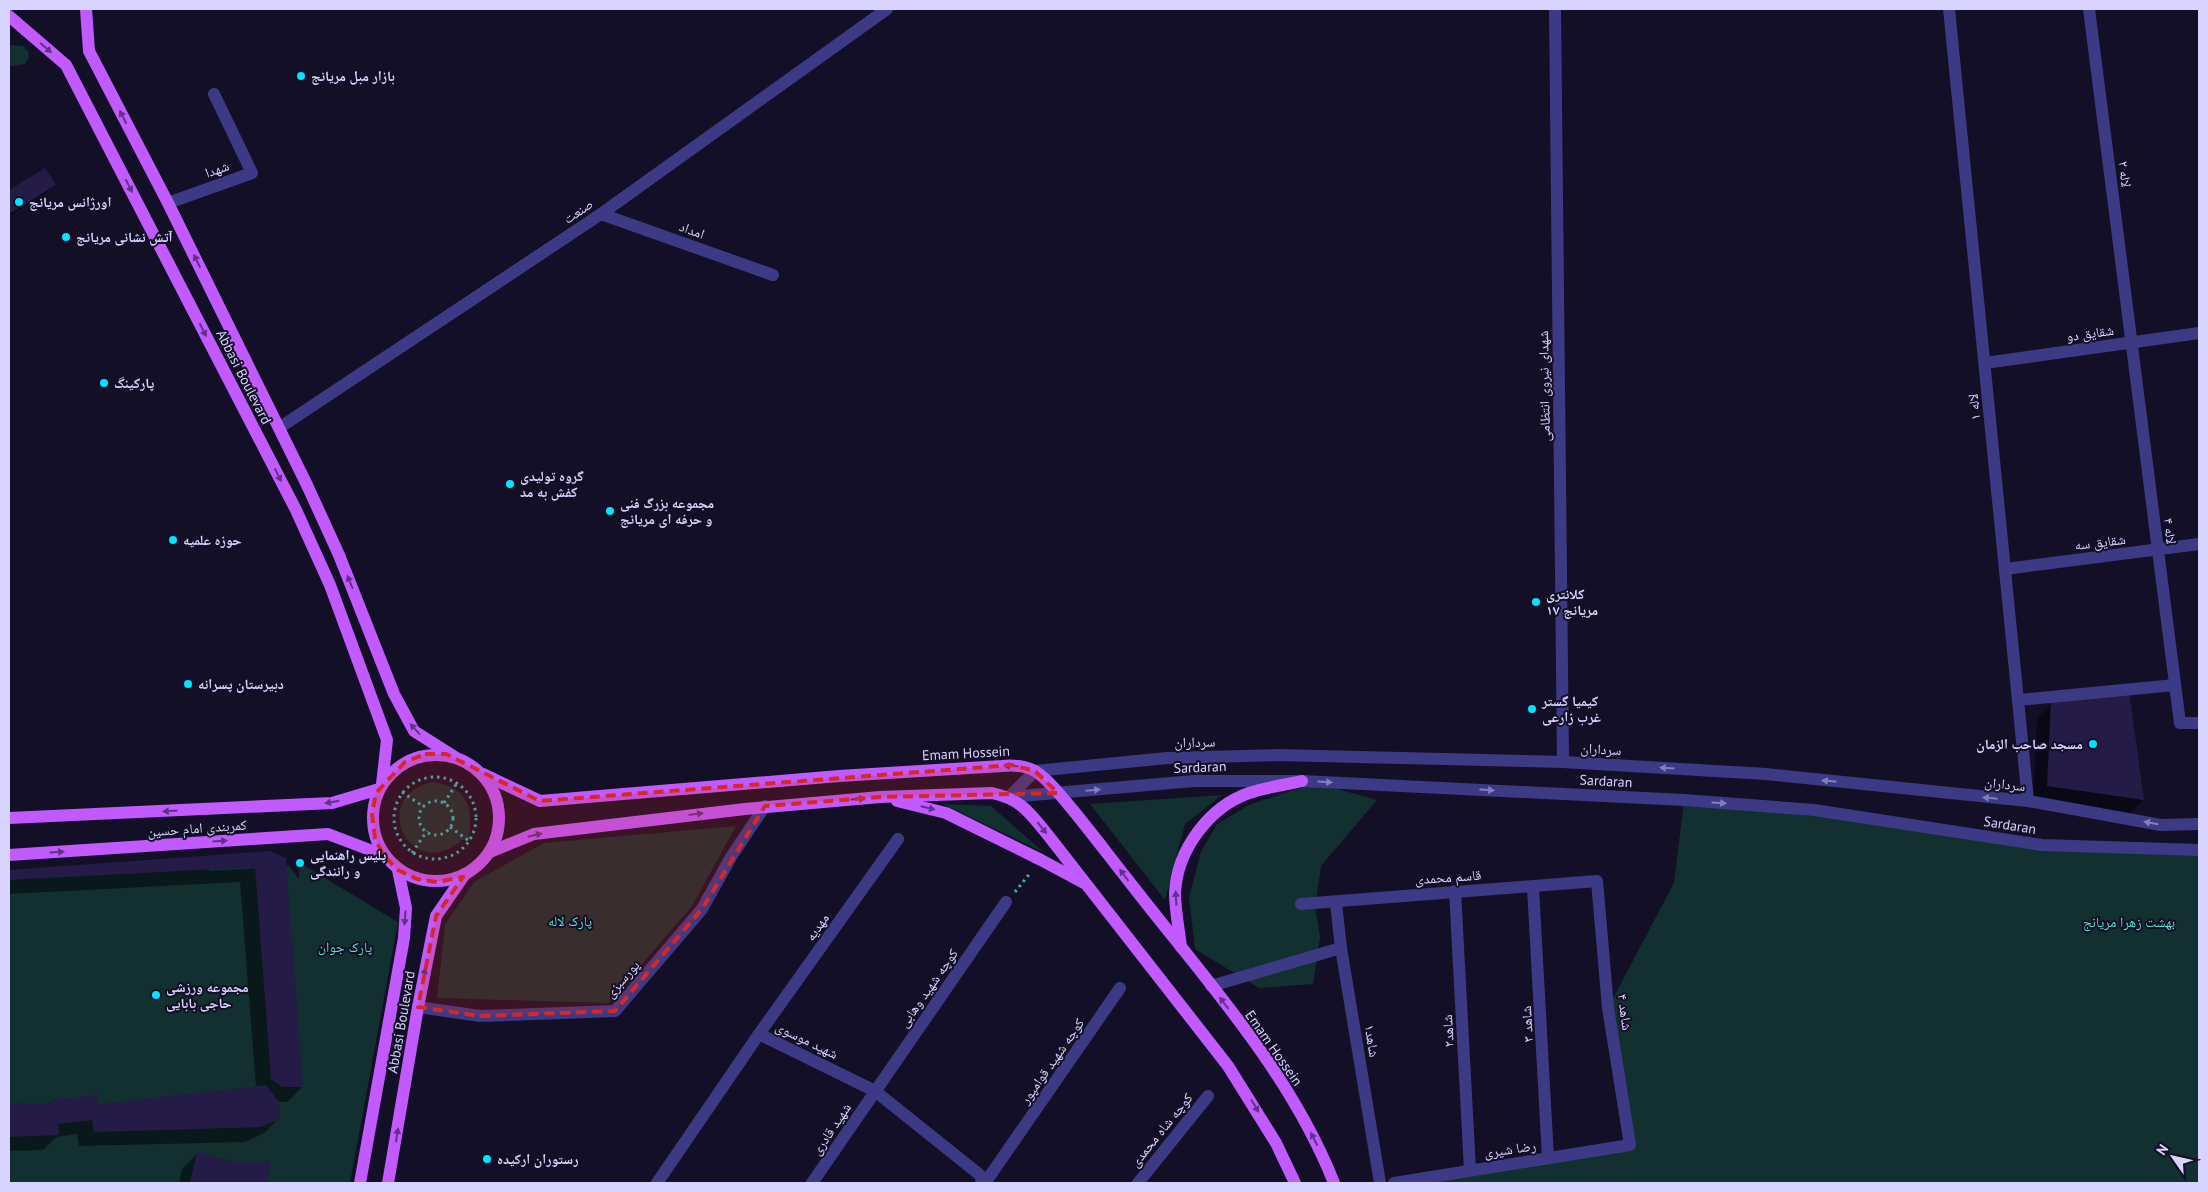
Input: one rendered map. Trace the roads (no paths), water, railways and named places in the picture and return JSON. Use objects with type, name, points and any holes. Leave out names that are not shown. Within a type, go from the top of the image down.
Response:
[{"type":"main road","name":"Abbasi Boulevard","points":[[86,9],[90,51],[168,203],[279,428],[339,555],[394,694],[414,731],[455,757],[466,761],[483,774]]},
{"type":"main road","name":"Abbasi Boulevard","points":[[9,16],[66,65],[296,510],[330,585],[387,740],[381,787],[372,814],[375,838],[383,854]]},
{"type":"main road","points":[[381,787],[405,762],[425,754],[446,754],[455,757]]},
{"type":"main road","name":"Emam Hossein","points":[[483,774],[540,801],[839,776],[1002,766],[1025,767],[1035,771],[1058,793],[1181,946],[1280,1080],[1305,1122],[1334,1183]]},
{"type":"main road","points":[[383,854],[398,870],[417,879],[437,882],[458,878],[476,867],[490,852],[498,832],[499,812],[494,792],[483,774]]},
{"type":"main road","points":[[1181,946],[1175,894],[1178,873],[1187,849],[1202,826],[1222,808],[1248,793],[1302,781]]},
{"type":"main road","name":"کمربندی امام حسین","points":[[9,818],[332,803],[381,787]]},
{"type":"main road","points":[[490,852],[534,834],[765,806],[880,797],[992,793],[1009,797],[1029,812],[1090,887],[1228,1066],[1276,1143],[1295,1183]]},
{"type":"main road","points":[[880,797],[946,813],[1041,860],[1090,887]]},
{"type":"main road","name":"کمربندی امام حسین","points":[[9,855],[328,834],[383,854]]},
{"type":"main road","name":"Abbasi Boulevard","points":[[360,1183],[404,938],[406,908],[398,870]]},
{"type":"main road","name":"Abbasi Boulevard","points":[[388,1183],[418,1007],[436,916],[465,874]]},
{"type":"street","name":"صنعت","points":[[279,428],[602,214],[887,9]]},
{"type":"street","name":"شهدای نیروی انتظامی","points":[[1555,9],[1563,762]]},
{"type":"street","name":"لاله ۱","points":[[1949,9],[2028,802]]},
{"type":"street","name":"لاله ۲","points":[[2089,9],[2131,342]]},
{"type":"street","name":"شهدا","points":[[168,203],[252,173],[214,94]]},
{"type":"street","name":"امداد","points":[[602,214],[773,275]]},
{"type":"street","name":"شقایق دو","points":[[1984,363],[2199,333]]},
{"type":"street","name":"لاله ۴","points":[[2131,342],[2180,723],[2199,723]]},
{"type":"street","name":"شقایق سه","points":[[2005,569],[2199,544]]},
{"type":"street","points":[[2018,700],[2175,685]]},
{"type":"street","name":"سرداران","points":[[1035,771],[1167,758],[1277,755],[1563,762],[1766,774],[2028,802],[2161,824],[2199,824]]},
{"type":"street","points":[[1009,797],[1035,771]]},
{"type":"street","name":"Sardaran","points":[[1009,797],[1194,781],[1302,781],[1684,800],[1814,810],[2042,845],[2199,850]]},
{"type":"street","name":"پورسبزی","points":[[418,1007],[480,1016],[615,1011],[702,909],[731,857],[765,806]]},
{"type":"street","name":"مهدیه","points":[[759,1034],[898,838]]},
{"type":"street","name":"قاسم محمدی","points":[[1301,904],[1336,903],[1455,891],[1534,888],[1597,881]]},
{"type":"street","name":"شاهد ۴","points":[[1597,881],[1608,1008],[1630,1145]]},
{"type":"street","name":"شاهد ۳","points":[[1534,888],[1548,1158]]},
{"type":"street","name":"شاهد۲","points":[[1455,891],[1470,1170]]},
{"type":"street","name":"کوچه شهید وهابی","points":[[874,1091],[1006,902]]},
{"type":"street","name":"شاهد۱","points":[[1336,903],[1341,948],[1380,1183]]},
{"type":"street","points":[[1211,986],[1341,948]]},
{"type":"street","name":"کوچه شهید قوامپور","points":[[984,1183],[1120,988]]},
{"type":"street","name":"شهید موسوی","points":[[657,1183],[759,1034],[874,1091],[980,1175],[984,1183]]},
{"type":"street","name":"شهید قادری","points":[[812,1183],[874,1091]]},
{"type":"street","name":"کوچه شاه محمدی","points":[[1138,1183],[1208,1096]]},
{"type":"street","name":"رضا شیری","points":[[1394,1183],[1630,1145]]},
{"type":"place","name":"بازار مبل مریانج","points":[[301,76]]},
{"type":"place","name":"اورژانس مریانج","points":[[19,202]]},
{"type":"place","name":"آتش نشانی مریانج","points":[[66,237]]},
{"type":"place","name":"پارکینگ","points":[[104,383]]},
{"type":"place","name":"گروه تولیدی کفش به مد","points":[[510,484]]},
{"type":"place","name":"مجموعه بزرگ فنی و حرفه ای مریانج","points":[[610,511]]},
{"type":"place","name":"حوزه علمیه","points":[[173,540]]},
{"type":"place","name":"کلانتری ۱۷ مریانج","points":[[1536,602]]},
{"type":"place","name":"دبیرستان پسرانه","points":[[188,684]]},
{"type":"place","name":"کیمیا گستر غرب زارعی","points":[[1532,709]]},
{"type":"place","name":"مسجد صاحب الزمان","points":[[2093,744]]},
{"type":"place","name":"پلیس راهنمایی و رانندگی","points":[[300,863]]},
{"type":"place","name":"مجموعه ورزشی حاجی بابایی","points":[[156,995]]},
{"type":"place","name":"رستوران ارکیده","points":[[487,1159]]},
{"type":"park label","name":"پارک لاله","points":[[570,921]]},
{"type":"park label","name":"بهشت زهرا مریانج","points":[[2129,922]]},
{"type":"park label","name":"پارک جوان","points":[[345,947]]}]
